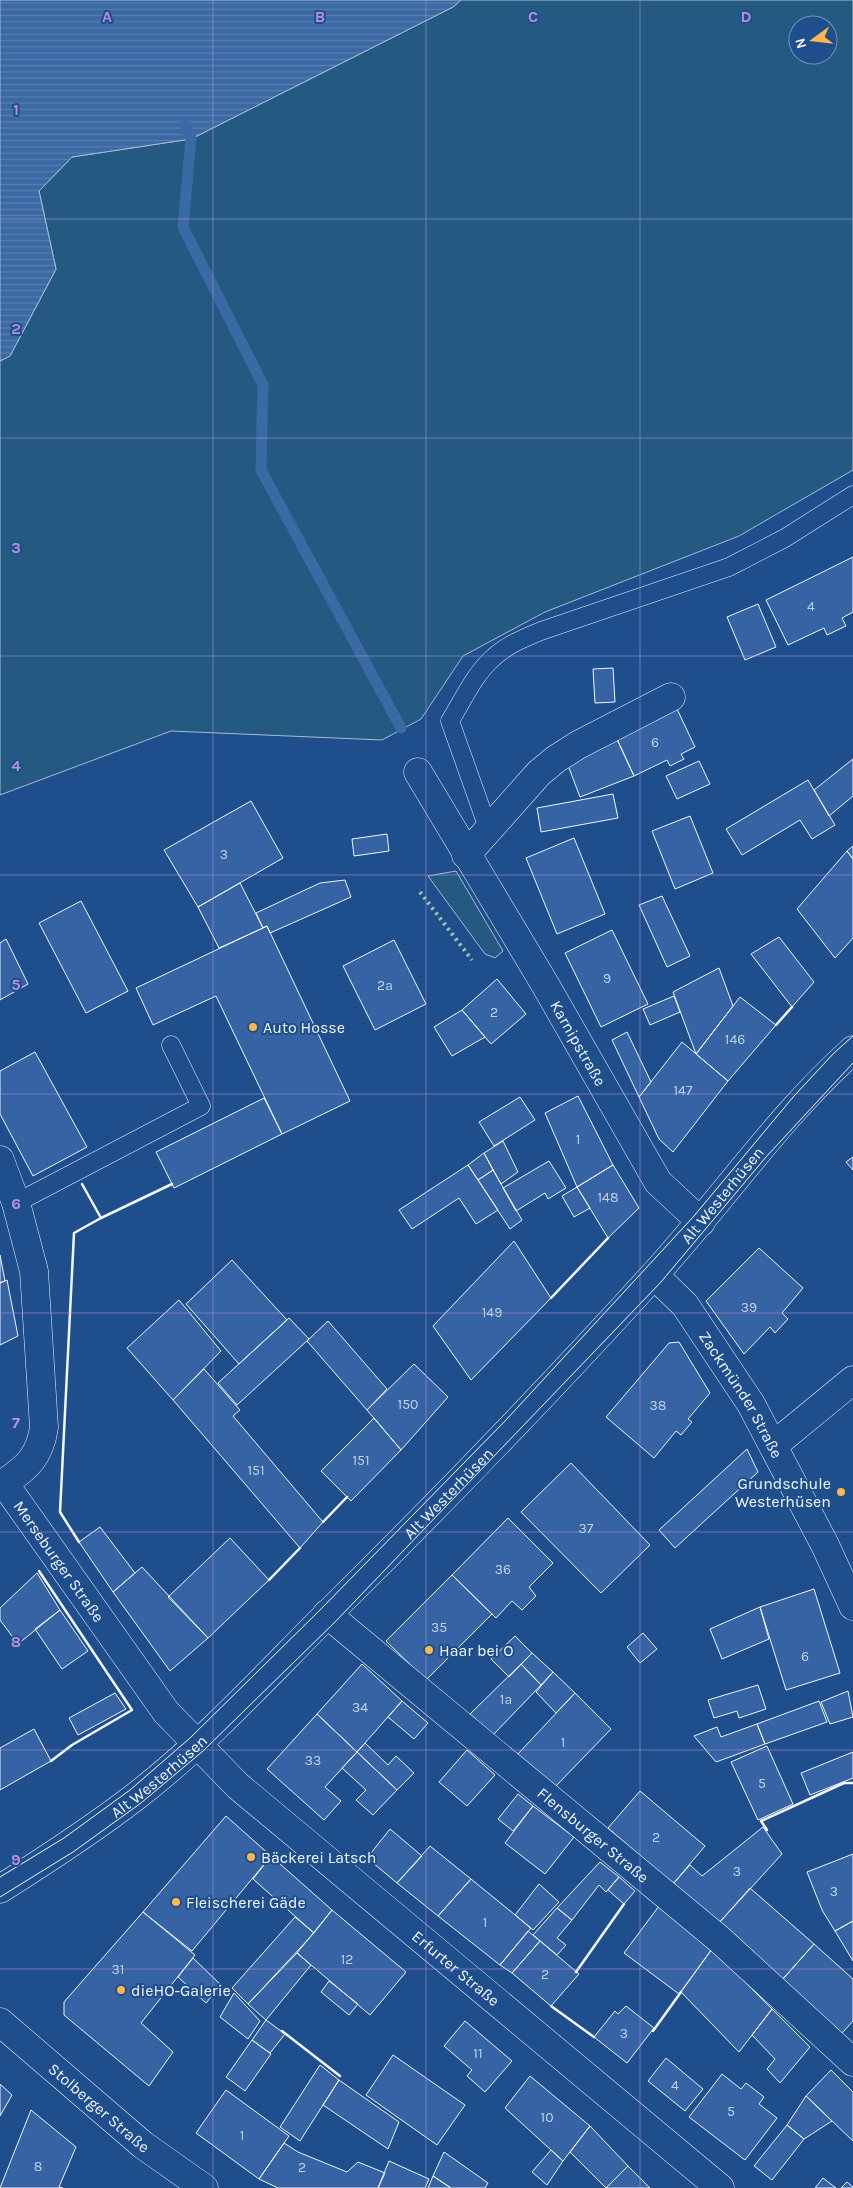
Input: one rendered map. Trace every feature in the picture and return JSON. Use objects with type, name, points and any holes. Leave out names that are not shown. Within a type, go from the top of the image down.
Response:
[{"type":"street","points":[[466,855],[540,773],[556,758],[671,697]]},
{"type":"street","name":"Karnipstraße","points":[[418,772],[546,986],[658,1182],[701,1222]]},
{"type":"street","name":"Alt Westerhüsen","points":[[0,1889],[69,1844],[136,1796],[196,1744],[514,1425],[654,1275],[801,1104],[853,1050]]},
{"type":"street","name":"Merseburger Straße","points":[[0,1160],[16,1202],[34,1271],[44,1427],[40,1445],[34,1458],[23,1470],[2,1483],[166,1712],[196,1744]]},
{"type":"street","name":"Zackmünder Straße","points":[[654,1275],[685,1305],[751,1404],[825,1545],[853,1606]]},
{"type":"street","points":[[774,1445],[853,1380]]},
{"type":"street","name":"Flensburger Straße","points":[[327,1614],[719,1940],[853,2062]]},
{"type":"street","name":"Erfurter Straße","points":[[196,1744],[238,1786],[720,2188]]},
{"type":"street","name":"Stolberger Straße","points":[[0,2022],[143,2145],[204,2188]]},
{"type":"lane","points":[[488,831],[450,721],[492,658],[517,641],[541,631],[736,564],[785,538],[853,495]]},
{"type":"lane","points":[[16,1202],[201,1106],[171,1045]]},
{"type":"shaded area","points":[[0,0],[461,0],[453,7],[191,139],[72,157],[39,191],[56,269],[10,356],[0,361]]},
{"type":"shaded area","points":[[461,0],[853,0],[853,470],[739,536],[545,612],[463,656],[421,719],[382,740],[171,731],[0,795],[0,361],[10,356],[56,269],[39,191],[72,157],[191,139],[453,7]]},
{"type":"shaded area","points":[[456,871],[503,951],[495,958],[485,954],[428,876]]},
{"type":"building","points":[[853,557],[853,612],[842,618],[846,626],[827,635],[824,628],[788,645],[766,600]]},
{"type":"building","points":[[758,604],[776,647],[745,660],[727,617]]},
{"type":"building","points":[[613,668],[615,702],[595,703],[593,669]]},
{"type":"building","points":[[677,709],[695,747],[681,754],[684,759],[670,766],[667,760],[634,776],[616,737]]},
{"type":"building","points":[[616,737],[634,776],[580,797],[566,760]]},
{"type":"building","points":[[853,759],[853,796],[829,816],[814,790]]},
{"type":"building","points":[[699,761],[710,784],[677,799],[666,776]]},
{"type":"building","points":[[808,780],[835,825],[812,839],[800,820],[742,855],[726,829]]},
{"type":"building","points":[[613,794],[618,818],[541,832],[537,808]]},
{"type":"building","points":[[251,801],[283,858],[198,907],[164,850]]},
{"type":"building","points":[[690,816],[713,873],[675,889],[652,831]]},
{"type":"building","points":[[387,834],[389,851],[354,856],[352,839]]},
{"type":"building","points":[[574,838],[605,914],[557,934],[526,858]]},
{"type":"building","points":[[853,846],[853,859],[847,851]]},
{"type":"building","points":[[847,851],[853,859],[853,938],[835,958],[797,909]]},
{"type":"building","points":[[345,880],[351,897],[270,933],[267,926],[263,928],[256,913],[320,883]]},
{"type":"building","points":[[240,883],[263,928],[219,948],[198,907]]},
{"type":"building","points":[[662,896],[690,956],[667,967],[639,905]]},
{"type":"building","points":[[81,901],[128,991],[86,1013],[39,923]]},
{"type":"building","points":[[267,926],[350,1101],[282,1134],[216,996],[153,1025],[136,988]]},
{"type":"building","points":[[612,930],[648,1004],[601,1027],[565,953]]},
{"type":"building","points":[[779,937],[814,982],[792,1007],[751,954]]},
{"type":"building","points":[[6,939],[28,984],[0,1000],[0,943]]},
{"type":"building","points":[[394,940],[426,1004],[375,1030],[343,966]]},
{"type":"building","points":[[719,968],[733,1006],[696,1054],[673,992]]},
{"type":"building","points":[[497,979],[526,1014],[491,1044],[462,1010]]},
{"type":"building","points":[[674,996],[680,1012],[650,1025],[643,1009]]},
{"type":"building","points":[[740,997],[776,1025],[728,1081],[696,1054]]},
{"type":"building","points":[[462,1010],[485,1037],[452,1056],[434,1027]]},
{"type":"building","points":[[627,1032],[651,1082],[639,1097],[612,1040]]},
{"type":"building","points":[[682,1042],[728,1081],[673,1152],[659,1139],[639,1097]]},
{"type":"building","points":[[35,1052],[87,1147],[33,1176],[0,1114],[0,1071]]},
{"type":"building","points":[[578,1096],[613,1165],[577,1187],[545,1113]]},
{"type":"building","points":[[520,1097],[535,1120],[494,1146],[479,1122]]},
{"type":"building","points":[[264,1098],[282,1134],[174,1188],[156,1152]]},
{"type":"building","points":[[503,1141],[518,1172],[501,1184],[484,1153]]},
{"type":"building","points":[[484,1153],[493,1170],[478,1180],[468,1165]]},
{"type":"building","points":[[853,1157],[853,1170],[846,1162]]},
{"type":"building","points":[[549,1161],[566,1188],[548,1199],[545,1193],[516,1211],[503,1188]]},
{"type":"building","points":[[468,1165],[498,1210],[476,1224],[459,1198],[412,1229],[399,1210]]},
{"type":"building","points":[[613,1165],[639,1208],[608,1238],[577,1187]]},
{"type":"building","points":[[493,1170],[522,1220],[510,1229],[478,1180]]},
{"type":"building","points":[[577,1187],[590,1208],[574,1217],[562,1196]]},
{"type":"building","points":[[514,1241],[551,1298],[471,1380],[433,1326]]},
{"type":"building","points":[[759,1248],[803,1288],[782,1313],[788,1319],[775,1333],[770,1327],[744,1354],[706,1301]]},
{"type":"building","points":[[0,1255],[5,1281],[0,1283]]},
{"type":"building","points":[[232,1260],[287,1320],[239,1364],[186,1304]]},
{"type":"building","points":[[7,1280],[18,1336],[0,1345],[0,1283]]},
{"type":"building","points":[[179,1300],[221,1351],[173,1400],[127,1348]]},
{"type":"building","points":[[289,1318],[309,1339],[237,1405],[218,1383]]},
{"type":"building","points":[[328,1321],[387,1389],[367,1410],[307,1341]]},
{"type":"building","points":[[679,1342],[710,1393],[688,1419],[692,1422],[681,1435],[676,1431],[654,1458],[606,1417],[669,1343]]},
{"type":"building","points":[[414,1364],[448,1397],[401,1450],[367,1410]]},
{"type":"building","points":[[204,1369],[240,1410],[233,1416],[323,1522],[300,1548],[173,1400]]},
{"type":"building","points":[[374,1418],[401,1450],[351,1501],[321,1471]]},
{"type":"building","points":[[747,1449],[758,1472],[675,1548],[659,1530]]},
{"type":"building","points":[[571,1463],[650,1545],[601,1593],[521,1512]]},
{"type":"building","points":[[508,1518],[553,1563],[529,1587],[536,1596],[522,1610],[512,1601],[496,1618],[452,1575]]},
{"type":"building","points":[[100,1527],[135,1573],[113,1592],[79,1542]]},
{"type":"building","points":[[230,1538],[269,1580],[208,1638],[168,1597]]},
{"type":"building","points":[[142,1567],[208,1638],[170,1671],[113,1592]]},
{"type":"building","points":[[37,1573],[60,1610],[18,1644],[0,1620],[0,1608]]},
{"type":"building","points":[[452,1575],[492,1614],[426,1680],[386,1641]]},
{"type":"building","points":[[814,1589],[840,1673],[786,1690],[760,1607]]},
{"type":"building","points":[[760,1607],[769,1639],[722,1659],[710,1629]]},
{"type":"building","points":[[60,1610],[88,1651],[62,1669],[35,1629]]},
{"type":"building","points":[[643,1633],[657,1649],[640,1663],[627,1647]]},
{"type":"building","points":[[515,1636],[532,1653],[509,1677],[491,1659]]},
{"type":"building","points":[[532,1653],[553,1672],[541,1685],[521,1664]]},
{"type":"building","points":[[362,1664],[402,1701],[357,1752],[317,1714]]},
{"type":"building","points":[[521,1664],[541,1685],[493,1735],[470,1714]]},
{"type":"building","points":[[553,1672],[575,1693],[556,1713],[536,1692]]},
{"type":"building","points":[[758,1685],[766,1709],[739,1718],[737,1711],[714,1718],[708,1700]]},
{"type":"building","points":[[848,1691],[853,1717],[830,1724],[821,1702]]},
{"type":"building","points":[[115,1693],[126,1709],[78,1735],[69,1718]]},
{"type":"building","points":[[575,1693],[611,1729],[554,1788],[516,1756]]},
{"type":"building","points":[[402,1701],[428,1723],[414,1739],[388,1717]]},
{"type":"building","points":[[819,1701],[827,1722],[765,1744],[757,1724]]},
{"type":"building","points":[[317,1714],[357,1752],[325,1787],[341,1801],[324,1820],[267,1769]]},
{"type":"building","points":[[757,1724],[765,1744],[716,1762],[694,1736],[717,1727],[721,1737]]},
{"type":"building","points":[[34,1729],[51,1761],[0,1790],[0,1748]]},
{"type":"building","points":[[365,1743],[388,1765],[396,1756],[414,1773],[397,1790],[357,1752]]},
{"type":"building","points":[[767,1746],[793,1804],[758,1820],[731,1762]]},
{"type":"building","points":[[467,1750],[495,1775],[467,1806],[439,1782]]},
{"type":"building","points":[[357,1752],[397,1790],[373,1815],[356,1800],[366,1790],[342,1768]]},
{"type":"building","points":[[853,1752],[853,1778],[810,1795],[801,1773]]},
{"type":"building","points":[[640,1791],[705,1846],[673,1884],[608,1828]]},
{"type":"building","points":[[518,1794],[533,1806],[513,1831],[498,1819]]},
{"type":"building","points":[[533,1806],[574,1837],[545,1874],[505,1843]]},
{"type":"building","points":[[226,1816],[271,1856],[192,1951],[143,1912]]},
{"type":"building","points":[[763,1827],[782,1854],[718,1924],[673,1884],[690,1865],[702,1876]]},
{"type":"building","points":[[390,1829],[422,1856],[397,1883],[367,1858]]},
{"type":"building","points":[[430,1846],[471,1879],[438,1916],[397,1883]]},
{"type":"building","points":[[853,1854],[853,1921],[835,1931],[822,1910],[807,1872]]},
{"type":"building","points":[[271,1856],[332,1910],[314,1933],[253,1879]]},
{"type":"building","points":[[600,1862],[619,1877],[606,1892],[599,1885],[572,1920],[557,1908]]},
{"type":"building","points":[[619,1877],[635,1891],[624,1904],[608,1890]]},
{"type":"building","points":[[471,1879],[531,1928],[500,1965],[438,1916]]},
{"type":"building","points":[[539,1884],[559,1902],[533,1930],[515,1915]]},
{"type":"building","points":[[750,1888],[814,1944],[782,1980],[718,1924]]},
{"type":"building","points":[[659,1906],[712,1949],[679,1994],[624,1953]]},
{"type":"building","points":[[557,1908],[572,1920],[557,1938],[566,1945],[557,1955],[533,1935]]},
{"type":"building","points":[[332,1910],[406,1972],[370,2015],[297,1953]]},
{"type":"building","name":"dieHO-Galerie","points":[[143,1912],[195,1955],[141,2023],[173,2052],[149,2086],[64,2015],[64,2002]]},
{"type":"building","points":[[295,1917],[314,1933],[248,2004],[232,1988]]},
{"type":"building","points":[[853,1921],[853,1961],[835,1931]]},
{"type":"building","points":[[528,1931],[540,1941],[512,1973],[500,1965]]},
{"type":"building","points":[[540,1941],[579,1974],[551,2006],[512,1973]]},
{"type":"building","points":[[814,1944],[853,1979],[853,2021],[842,2033],[782,1980]]},
{"type":"building","points":[[712,1949],[772,2009],[739,2052],[681,1992]]},
{"type":"building","points":[[297,1953],[311,1965],[266,2020],[248,2004]]},
{"type":"building","points":[[193,1958],[221,1985],[206,2003],[178,1977]]},
{"type":"building","points":[[329,1981],[358,2004],[349,2015],[321,1992]]},
{"type":"building","points":[[234,1993],[260,2021],[248,2039],[220,2017]]},
{"type":"building","points":[[626,2006],[654,2028],[627,2063],[594,2037],[615,2011],[618,2014]]},
{"type":"building","points":[[772,2009],[810,2047],[780,2083],[767,2069],[775,2059],[752,2035]]},
{"type":"building","points":[[266,2020],[285,2034],[270,2053],[252,2040]]},
{"type":"building","points":[[465,2021],[512,2061],[485,2092],[467,2076],[472,2070],[444,2046]]},
{"type":"building","points":[[252,2040],[271,2054],[245,2091],[226,2077]]},
{"type":"building","points":[[393,2055],[465,2105],[437,2145],[366,2095]]},
{"type":"building","points":[[666,2058],[703,2089],[685,2111],[648,2081]]},
{"type":"building","points":[[320,2065],[339,2080],[300,2141],[280,2127]]},
{"type":"building","points":[[831,2070],[853,2092],[853,2141],[806,2096]]},
{"type":"building","points":[[722,2074],[741,2089],[746,2083],[764,2097],[759,2104],[777,2118],[745,2160],[689,2117]]},
{"type":"building","points":[[530,2076],[590,2126],[563,2161],[505,2108]]},
{"type":"building","points":[[339,2080],[399,2122],[388,2149],[323,2105]]},
{"type":"building","points":[[0,2084],[12,2095],[0,2116]]},
{"type":"building","points":[[226,2090],[289,2136],[259,2179],[196,2133]]},
{"type":"building","points":[[806,2096],[832,2121],[804,2139],[787,2125]]},
{"type":"building","points":[[31,2110],[76,2147],[59,2187],[63,2188],[0,2188]]},
{"type":"building","points":[[787,2125],[804,2139],[772,2180],[754,2166]]},
{"type":"building","points":[[590,2126],[628,2166],[606,2188],[570,2152]]},
{"type":"building","points":[[284,2143],[298,2152],[347,2172],[358,2162],[385,2173],[378,2188],[278,2188],[259,2179]]},
{"type":"building","points":[[551,2150],[563,2161],[547,2185],[532,2172]]},
{"type":"building","points":[[444,2152],[488,2183],[485,2188],[451,2188],[433,2176]]},
{"type":"building","points":[[389,2161],[429,2179],[425,2188],[378,2188]]},
{"type":"building","points":[[628,2166],[650,2188],[606,2188]]},
{"type":"building","points":[[433,2176],[451,2188],[428,2188]]},
{"type":"building","points":[[823,2178],[836,2188],[815,2188]]},
{"type":"building","points":[[847,2182],[853,2188],[841,2188]]},
{"type":"waterway","points":[[185,126],[191,139],[183,227],[263,385],[261,470],[401,728]]},
{"type":"tram line","points":[[0,1877],[64,1838],[130,1790],[190,1738],[318,1612],[506,1420],[694,1216],[794,1096],[834,1053],[853,1036]]},
{"type":"tram line","points":[[0,1897],[73,1852],[141,1803],[203,1751],[335,1622],[661,1282],[766,1157],[853,1063]]},
{"type":"hedge","points":[[420,892],[472,960]]},
{"type":"wall","points":[[776,1025],[792,1007]]},
{"type":"wall","points":[[79,1542],[60,1512],[74,1233],[101,1218],[82,1184]]},
{"type":"wall","points":[[101,1218],[172,1184]]},
{"type":"wall","points":[[551,1298],[608,1238]]},
{"type":"wall","points":[[323,1522],[347,1497]]},
{"type":"wall","points":[[269,1580],[300,1548]]},
{"type":"wall","points":[[39,1571],[132,1710],[72,1745],[51,1761]]},
{"type":"wall","points":[[767,1830],[761,1821],[844,1783],[853,1783]]},
{"type":"wall","points":[[576,1972],[624,1904]]},
{"type":"wall","points":[[653,2031],[681,1992]]},
{"type":"wall","points":[[551,2006],[594,2037]]},
{"type":"wall","points":[[282,2031],[340,2076]]},
{"type":"place","name":"Auto Hosse","points":[[253,1027]]},
{"type":"place","name":"Grundschule Westerhüsen","points":[[841,1492]]},
{"type":"place","name":"Haar bei O","points":[[429,1650]]},
{"type":"place","name":"Bäckerei Latsch","points":[[251,1857]]},
{"type":"place","name":"Fleischerei Gäde","points":[[176,1902]]},
{"type":"place","name":"dieHO-Galerie","points":[[121,1990]]}]
